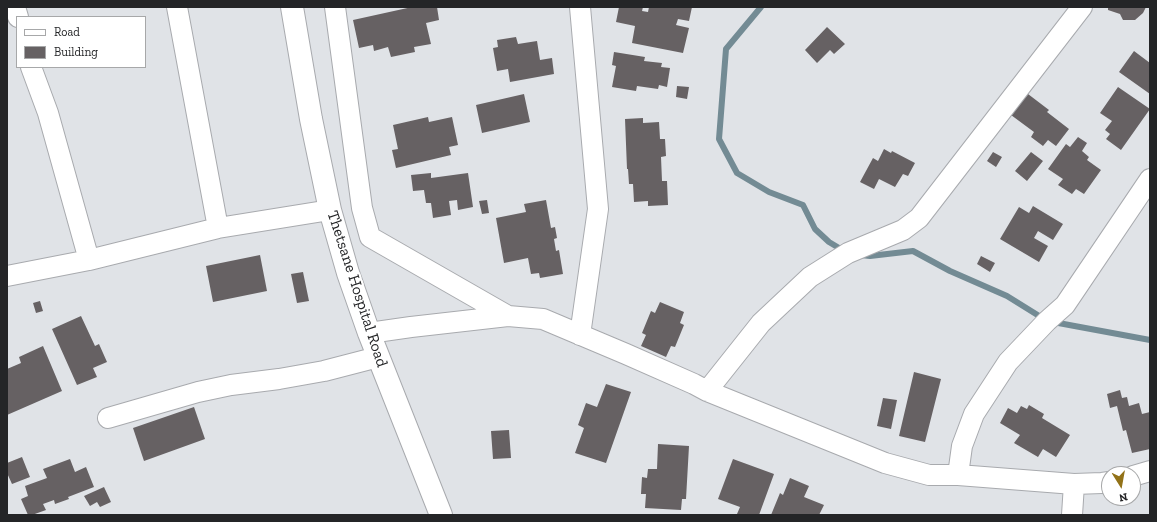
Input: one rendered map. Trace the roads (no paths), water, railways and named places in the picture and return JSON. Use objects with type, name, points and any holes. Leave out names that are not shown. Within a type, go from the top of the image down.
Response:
[{"type":"main road","name":"Thetsane Hospital Road","points":[[292,7],[311,119],[330,210],[348,273],[378,358],[442,515]]},
{"type":"street","points":[[177,7],[218,228]]},
{"type":"street","points":[[335,7],[362,208],[370,237],[508,316]]},
{"type":"street","points":[[580,7],[598,209],[580,335]]},
{"type":"street","points":[[707,391],[761,324],[810,277],[848,253],[903,230],[919,218],[1082,7]]},
{"type":"street","points":[[31,68],[48,113],[89,260]]},
{"type":"street","points":[[958,475],[962,446],[974,414],[1008,362],[1065,305],[1150,179]]},
{"type":"street","points":[[7,276],[89,260],[218,228],[330,210]]},
{"type":"street","points":[[369,333],[508,316],[543,320],[626,354],[707,391],[885,463],[929,475],[958,475],[1074,484],[1101,483]]},
{"type":"street","points":[[108,418],[198,392],[230,385],[279,379],[324,371],[378,358]]},
{"type":"street","points":[[1072,515],[1074,484]]},
{"type":"waterway","points":[[761,7],[726,49],[719,139],[737,173],[769,192],[803,205],[815,229],[829,242],[844,251]]},
{"type":"waterway","points":[[861,255],[870,256],[913,251],[950,271],[1007,296],[1044,319]]},
{"type":"waterway","points":[[1053,322],[1150,340]]}]
